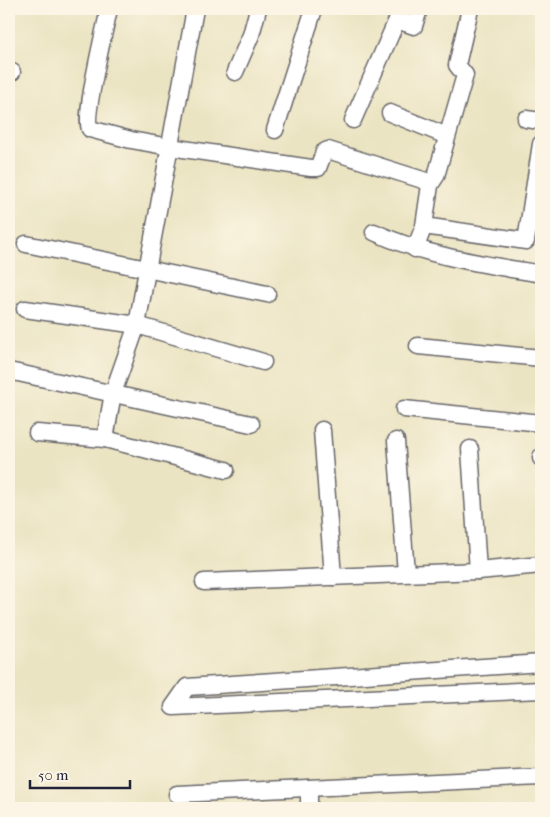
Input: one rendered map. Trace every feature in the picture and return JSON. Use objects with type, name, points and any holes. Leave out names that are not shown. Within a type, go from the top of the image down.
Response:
[{"type":"street","points":[[109,9],[89,106],[88,126],[90,129],[170,147],[311,168],[318,168],[324,152],[328,150],[426,181],[430,185]]},
{"type":"street","points":[[105,440],[113,393],[137,324],[195,9]]},
{"type":"street","points":[[235,72],[252,35],[258,9]]},
{"type":"street","points":[[275,130],[314,9]]},
{"type":"street","points":[[353,120],[397,20],[414,26],[420,9]]},
{"type":"street","points":[[415,249],[424,226],[430,185],[436,176],[465,75],[458,65],[470,9]]},
{"type":"street","points":[[390,113],[447,136]]},
{"type":"street","points":[[424,226],[526,241],[541,144]]},
{"type":"street","points":[[374,232],[400,244],[444,257],[541,274]]},
{"type":"street","points":[[26,244],[267,294]]},
{"type":"street","points":[[25,309],[137,324],[264,362]]},
{"type":"street","points":[[418,346],[541,358]]},
{"type":"street","points":[[9,371],[251,424]]},
{"type":"street","points":[[404,409],[541,423]]},
{"type":"street","points":[[322,430],[333,577]]},
{"type":"street","points":[[36,433],[105,440],[226,470]]},
{"type":"street","points":[[396,442],[406,573]]},
{"type":"street","points":[[470,449],[478,571]]},
{"type":"street","points":[[204,582],[478,571],[541,565]]},
{"type":"street","points":[[541,663],[187,686],[173,707],[541,690]]},
{"type":"street","points":[[177,794],[541,777]]},
{"type":"street","points":[[309,788],[309,808]]}]
